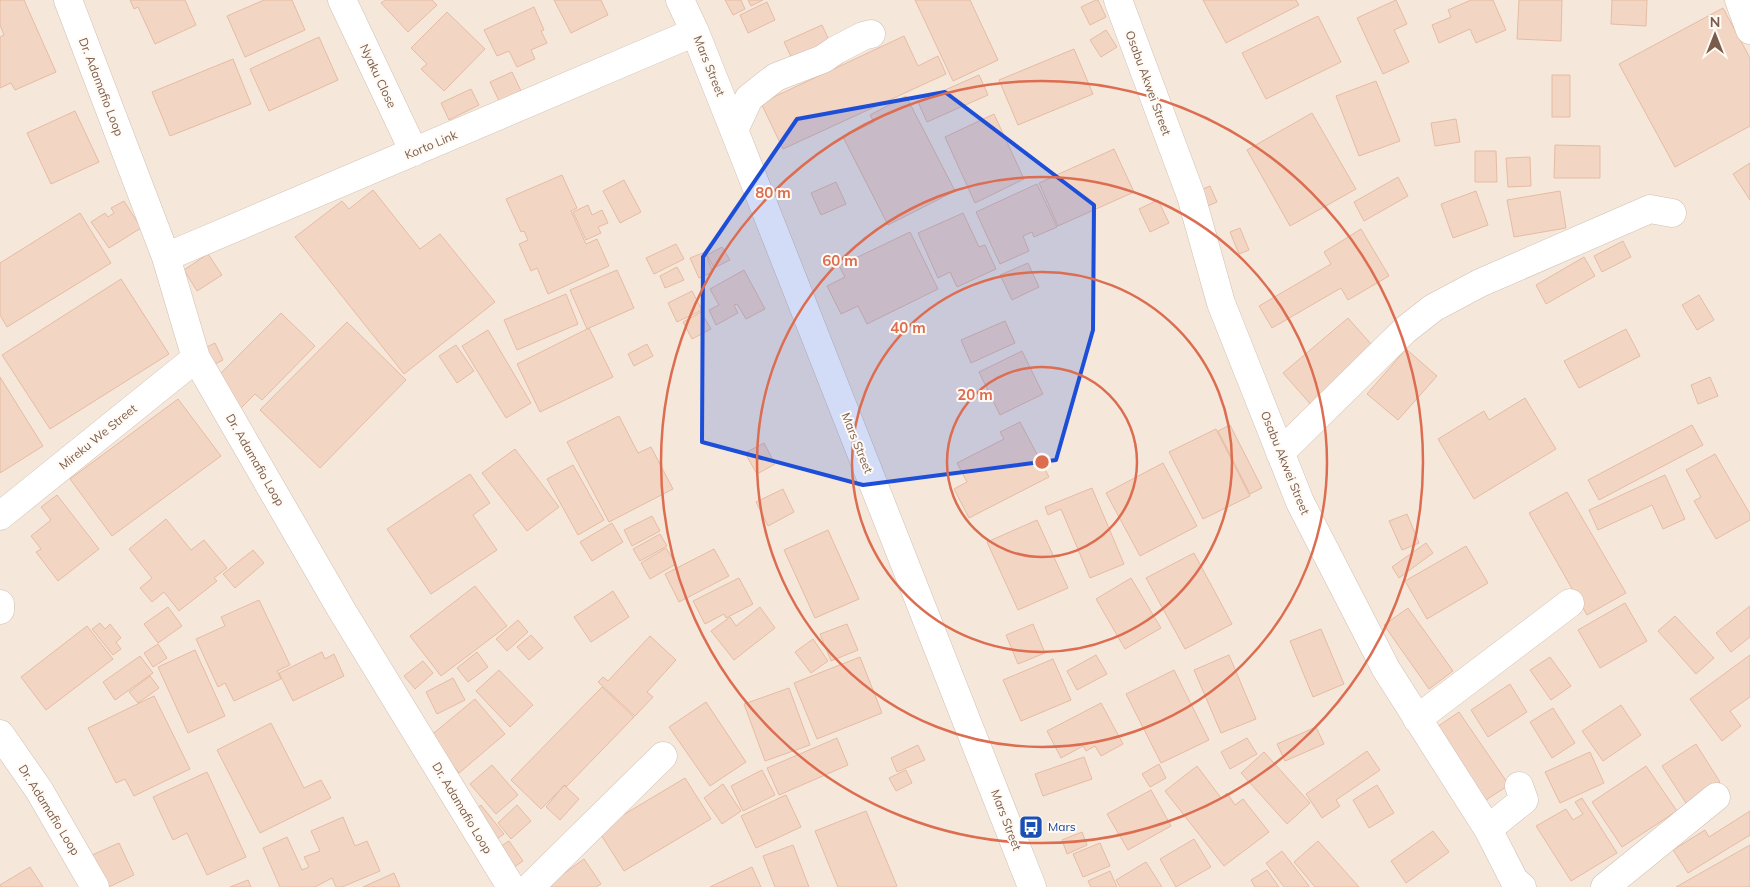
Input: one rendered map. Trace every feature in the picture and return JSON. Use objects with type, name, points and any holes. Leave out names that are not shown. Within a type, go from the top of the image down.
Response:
[{"type":"street","name":"Dr. Adamafio Loop","points":[[68,0],[166,257],[196,358],[341,609],[511,887]]},
{"type":"street","name":"Nyaku Close","points":[[342,0],[414,152]]},
{"type":"street","name":"Osabu Akwei Street","points":[[1118,0],[1191,196],[1221,303],[1300,502],[1342,587],[1386,669],[1488,829],[1512,885]]},
{"type":"street","points":[[1739,0],[1750,30]]},
{"type":"street","name":"Korto Link","points":[[166,257],[414,152],[688,11]]},
{"type":"street","name":"Mars Street","points":[[688,11],[1032,887]]},
{"type":"street","points":[[734,130],[749,98],[776,78],[823,59],[836,50],[863,36],[871,34]]},
{"type":"street","points":[[1280,453],[1405,330],[1433,308],[1480,283],[1650,209],[1672,213]]},
{"type":"street","name":"Mireku We Street","points":[[0,516],[196,358]]},
{"type":"street","points":[[1417,719],[1570,603]]},
{"type":"street","points":[[0,604],[0,610]]},
{"type":"street","name":"Dr. Adamafio Loop","points":[[0,734],[39,790],[95,887]]},
{"type":"street","points":[[530,887],[663,756]]},
{"type":"street","points":[[1488,829],[1524,800],[1518,786]]},
{"type":"street","points":[[1605,887],[1716,797]]},
{"type":"highlighted area","points":[[945,92],[1094,205],[1093,330],[1056,460],[863,485],[702,442],[703,257],[797,119]]},
{"type":"shaded area","points":[[0,0],[1750,0],[1750,887],[0,887]]},
{"type":"building","points":[[0,0],[24,0],[56,72],[15,90],[11,83],[0,88],[0,37],[4,35],[0,25]]},
{"type":"building","points":[[130,0],[185,0],[196,25],[155,44],[138,7],[134,9]]},
{"type":"building","points":[[264,0],[292,0],[305,30],[245,57],[227,16]]},
{"type":"building","points":[[385,0],[432,0],[437,5],[408,32],[381,3]]},
{"type":"building","points":[[554,0],[601,0],[608,15],[571,33]]},
{"type":"building","points":[[725,0],[741,0],[745,9],[733,15]]},
{"type":"building","points":[[748,0],[763,0],[751,6]]},
{"type":"building","points":[[915,0],[970,0],[998,60],[953,81]]},
{"type":"building","points":[[1098,0],[1106,17],[1090,25],[1081,7]]},
{"type":"building","points":[[1203,0],[1296,0],[1299,5],[1226,43]]},
{"type":"building","points":[[1396,0],[1407,24],[1394,30],[1409,62],[1383,74],[1357,18]]},
{"type":"building","points":[[1471,0],[1493,0],[1506,30],[1476,43],[1470,29],[1439,43],[1432,25],[1451,17],[1448,10]]},
{"type":"building","points":[[1519,0],[1562,0],[1561,41],[1517,39]]},
{"type":"building","points":[[1612,0],[1647,0],[1646,26],[1611,24]]},
{"type":"building","points":[[767,2],[775,20],[748,33],[740,15]]},
{"type":"building","points":[[534,7],[544,30],[541,31],[547,43],[531,50],[535,59],[517,67],[509,51],[497,56],[484,30]]},
{"type":"building","points":[[1723,8],[1750,58],[1750,126],[1675,167],[1619,64]]},
{"type":"building","points":[[447,12],[485,49],[444,91],[421,69],[427,64],[411,48]]},
{"type":"building","points":[[1318,16],[1341,62],[1266,99],[1242,53]]},
{"type":"building","points":[[822,25],[829,40],[795,65],[784,42]]},
{"type":"building","points":[[1106,30],[1117,47],[1101,57],[1090,40]]},
{"type":"building","points":[[904,36],[918,66],[938,56],[946,74],[783,149],[761,103]]},
{"type":"building","points":[[319,37],[338,80],[269,111],[250,69]]},
{"type":"building","points":[[1074,49],[1093,94],[1018,125],[999,80]]},
{"type":"building","points":[[233,59],[251,104],[170,136],[152,92]]},
{"type":"building","points":[[512,72],[521,91],[499,101],[490,82]]},
{"type":"building","points":[[979,75],[988,95],[927,122],[918,102]]},
{"type":"building","points":[[1552,75],[1570,75],[1570,117],[1552,117]]},
{"type":"building","points":[[1376,81],[1400,141],[1359,156],[1336,96]]},
{"type":"building","points":[[471,89],[479,105],[449,120],[441,103]]},
{"type":"building","points":[[906,96],[955,191],[888,225],[843,137],[874,122],[870,115]]},
{"type":"building","points":[[75,111],[99,162],[51,184],[27,133]]},
{"type":"building","points":[[1312,113],[1356,189],[1290,226],[1247,150]]},
{"type":"building","points":[[994,114],[1024,179],[975,203],[945,137]]},
{"type":"building","points":[[1456,119],[1460,142],[1435,146],[1431,123]]},
{"type":"building","points":[[1555,145],[1600,146],[1600,178],[1554,178]]},
{"type":"building","points":[[1114,149],[1134,192],[1058,226],[1039,183]]},
{"type":"building","points":[[1475,151],[1496,151],[1497,182],[1475,182]]},
{"type":"building","points":[[1530,157],[1531,186],[1508,187],[1506,158]]},
{"type":"building","points":[[1750,163],[1750,200],[1733,174]]},
{"type":"building","points":[[562,175],[577,208],[571,211],[586,244],[597,239],[609,266],[548,294],[537,268],[531,271],[519,244],[528,240],[524,231],[521,232],[506,199]]},
{"type":"building","points":[[1398,177],[1408,196],[1364,221],[1354,202]]},
{"type":"building","points":[[624,180],[641,212],[620,223],[603,191]]},
{"type":"building","points":[[836,182],[846,204],[821,215],[811,193]]},
{"type":"building","points":[[1037,184],[1057,227],[1034,237],[1032,232],[1023,236],[1029,251],[1000,264],[976,212]]},
{"type":"building","points":[[1210,186],[1217,202],[1201,209],[1194,193]]},
{"type":"building","points":[[373,190],[420,249],[440,234],[495,302],[404,374],[295,237],[342,201],[349,209]]},
{"type":"building","points":[[1476,191],[1488,225],[1453,238],[1441,204]]},
{"type":"building","points":[[1560,191],[1566,228],[1514,237],[1507,200]]},
{"type":"building","points":[[1158,200],[1169,223],[1150,232],[1139,209]]},
{"type":"building","points":[[124,201],[141,228],[109,248],[91,222],[105,213],[108,217],[114,213],[111,208]]},
{"type":"building","points":[[588,205],[592,215],[602,210],[608,223],[598,227],[601,233],[586,240],[573,212]]},
{"type":"building","points":[[80,213],[111,263],[7,327],[0,315],[0,263]]},
{"type":"building","points":[[963,213],[979,247],[985,245],[996,269],[957,287],[950,272],[938,278],[918,233]]},
{"type":"building","points":[[1240,228],[1249,250],[1239,254],[1230,232]]},
{"type":"building","points":[[1361,229],[1389,276],[1348,300],[1341,288],[1272,328],[1259,306],[1331,264],[1324,252]]},
{"type":"building","points":[[910,232],[938,289],[867,324],[858,306],[841,314],[827,286],[845,277],[839,266]]},
{"type":"building","points":[[1623,241],[1631,257],[1602,272],[1594,256]]},
{"type":"building","points":[[676,244],[684,259],[654,274],[646,258]]},
{"type":"building","points":[[722,247],[730,260],[714,268],[707,255]]},
{"type":"building","points":[[705,252],[713,272],[699,278],[690,258]]},
{"type":"building","points":[[208,254],[222,275],[197,291],[184,270]]},
{"type":"building","points":[[1584,257],[1595,276],[1546,304],[1536,285]]},
{"type":"building","points":[[1028,263],[1039,287],[1012,300],[1000,275]]},
{"type":"building","points":[[677,267],[684,280],[665,288],[660,276]]},
{"type":"building","points":[[617,270],[634,308],[587,329],[570,290]]},
{"type":"building","points":[[744,270],[765,309],[746,319],[737,304],[734,305],[738,313],[716,325],[709,310],[719,305],[710,289]]},
{"type":"building","points":[[121,279],[169,354],[50,429],[2,355]]},
{"type":"building","points":[[692,291],[702,310],[677,322],[668,303]]},
{"type":"building","points":[[566,294],[578,324],[517,350],[504,320]]},
{"type":"building","points":[[1699,295],[1714,320],[1697,330],[1682,305]]},
{"type":"building","points":[[701,312],[711,329],[692,339],[683,322]]},
{"type":"building","points":[[281,313],[315,346],[262,400],[255,394],[240,409],[212,382]]},
{"type":"building","points":[[1348,318],[1378,352],[1313,407],[1283,373]]},
{"type":"building","points":[[1005,321],[1015,343],[971,363],[961,340]]},
{"type":"building","points":[[347,322],[406,380],[320,468],[260,410]]},
{"type":"building","points":[[589,328],[613,377],[540,412],[517,364]]},
{"type":"building","points":[[1626,329],[1640,356],[1579,388],[1564,361]]},
{"type":"building","points":[[488,330],[531,403],[506,418],[462,346]]},
{"type":"building","points":[[215,343],[223,360],[209,367],[201,350]]},
{"type":"building","points":[[647,344],[653,356],[634,366],[628,354]]},
{"type":"building","points":[[456,345],[474,371],[457,383],[439,356]]},
{"type":"building","points":[[1406,349],[1437,376],[1398,420],[1367,394]]},
{"type":"building","points":[[1022,351],[1043,394],[1000,415],[979,372]]},
{"type":"building","points":[[0,377],[43,446],[0,473]]},
{"type":"building","points":[[1710,377],[1718,396],[1698,404],[1691,385]]},
{"type":"building","points":[[1525,398],[1556,449],[1474,499],[1438,439],[1484,411],[1489,420]]},
{"type":"building","points":[[178,399],[221,456],[112,536],[70,479]]},
{"type":"building","points":[[619,416],[638,453],[651,447],[673,489],[609,522],[567,442]]},
{"type":"building","points":[[1020,422],[1049,477],[969,518],[954,489],[967,482],[957,463],[1004,439],[1000,432]]},
{"type":"building","points":[[1230,425],[1262,488],[1250,494],[1218,431]]},
{"type":"building","points":[[1692,425],[1703,445],[1599,500],[1588,480]]},
{"type":"building","points":[[1216,429],[1250,496],[1203,519],[1169,452]]},
{"type":"building","points":[[764,443],[775,464],[757,474],[745,453]]},
{"type":"building","points":[[515,449],[559,507],[527,531],[482,473]]},
{"type":"building","points":[[1715,454],[1750,514],[1750,520],[1716,539],[1694,501],[1701,497],[1686,470]]},
{"type":"building","points":[[1163,463],[1197,526],[1140,556],[1106,493]]},
{"type":"building","points":[[573,465],[604,520],[578,535],[547,479]]},
{"type":"building","points":[[470,474],[490,503],[473,515],[497,550],[431,594],[387,529]]},
{"type":"building","points":[[1665,475],[1685,519],[1663,529],[1652,505],[1598,530],[1589,510]]},
{"type":"building","points":[[1092,488],[1124,564],[1090,578],[1061,509],[1048,515],[1045,507]]},
{"type":"building","points":[[783,489],[794,512],[768,526],[756,502]]},
{"type":"building","points":[[1567,492],[1626,593],[1587,615],[1529,513]]},
{"type":"building","points":[[57,495],[99,549],[58,581],[36,552],[41,549],[31,536],[51,520],[41,507]]},
{"type":"building","points":[[1407,514],[1419,543],[1402,550],[1389,521]]},
{"type":"building","points":[[652,516],[660,531],[632,546],[624,530]]},
{"type":"building","points":[[166,519],[191,550],[204,540],[227,568],[214,578],[217,581],[179,611],[164,592],[152,602],[140,588],[152,578],[129,549]]},
{"type":"building","points":[[1037,520],[1068,588],[1018,610],[987,542]]},
{"type":"building","points":[[612,523],[623,542],[592,561],[580,542]]},
{"type":"building","points":[[828,530],[859,599],[815,618],[784,550]]},
{"type":"building","points":[[660,534],[667,546],[640,561],[633,549]]},
{"type":"building","points":[[1426,543],[1433,553],[1399,578],[1392,567]]},
{"type":"building","points":[[1466,546],[1488,583],[1427,619],[1405,581]]},
{"type":"building","points":[[666,548],[676,564],[650,579],[641,563]]},
{"type":"building","points":[[714,549],[729,576],[679,602],[665,574]]},
{"type":"building","points":[[253,550],[264,563],[235,588],[223,574]]},
{"type":"building","points":[[1194,553],[1232,624],[1185,649],[1146,578]]},
{"type":"building","points":[[739,578],[753,604],[726,618],[724,614],[705,624],[693,601]]},
{"type":"building","points":[[1131,578],[1161,628],[1125,649],[1096,599]]},
{"type":"building","points":[[475,586],[507,626],[441,676],[410,636]]},
{"type":"building","points":[[613,591],[629,617],[591,642],[574,617]]},
{"type":"building","points":[[259,600],[290,665],[277,671],[281,679],[234,701],[225,683],[218,687],[196,639],[225,626],[221,617]]},
{"type":"building","points":[[1625,603],[1647,641],[1600,668],[1578,630]]},
{"type":"building","points":[[1750,606],[1750,637],[1731,652],[1716,633]]},
{"type":"building","points":[[168,607],[182,626],[158,643],[144,624]]},
{"type":"building","points":[[760,607],[775,628],[734,660],[711,631],[730,617],[736,626]]},
{"type":"building","points":[[1408,608],[1453,671],[1429,689],[1384,625]]},
{"type":"building","points":[[1675,616],[1714,658],[1696,674],[1658,631]]},
{"type":"building","points":[[518,620],[528,632],[507,651],[496,639]]},
{"type":"building","points":[[100,623],[105,629],[110,624],[121,638],[116,642],[121,649],[113,655],[92,629]]},
{"type":"building","points":[[847,624],[858,650],[831,661],[820,634]]},
{"type":"building","points":[[1033,624],[1045,653],[1018,664],[1006,635]]},
{"type":"building","points":[[87,626],[113,659],[46,710],[21,677]]},
{"type":"building","points":[[1321,629],[1344,684],[1313,697],[1290,641]]},
{"type":"building","points":[[531,635],[543,648],[529,660],[517,647]]},
{"type":"building","points":[[650,636],[676,660],[647,692],[653,697],[635,716],[598,682],[603,677],[608,681]]},
{"type":"building","points":[[813,639],[828,661],[811,673],[795,652]]},
{"type":"building","points":[[158,644],[167,658],[153,667],[144,653]]},
{"type":"building","points":[[195,650],[225,716],[188,733],[158,667]]},
{"type":"building","points":[[322,652],[325,659],[334,654],[344,676],[293,701],[279,673]]},
{"type":"building","points":[[477,652],[488,667],[468,682],[457,668]]},
{"type":"building","points":[[1096,655],[1107,674],[1077,690],[1067,671]]},
{"type":"building","points":[[1229,655],[1256,719],[1221,733],[1194,670]]},
{"type":"building","points":[[1750,655],[1750,697],[1730,711],[1741,726],[1722,741],[1690,699]]},
{"type":"building","points":[[140,656],[153,673],[115,700],[103,682]]},
{"type":"building","points":[[860,657],[882,713],[817,739],[794,683]]},
{"type":"building","points":[[1550,657],[1571,686],[1551,700],[1530,670]]},
{"type":"building","points":[[1053,659],[1071,700],[1021,721],[1003,680]]},
{"type":"building","points":[[423,661],[433,673],[415,689],[404,676]]},
{"type":"building","points":[[499,670],[533,705],[510,727],[476,691]]},
{"type":"building","points":[[1174,670],[1209,740],[1161,763],[1126,694]]},
{"type":"building","points":[[150,676],[159,688],[138,703],[129,692]]},
{"type":"building","points":[[453,678],[465,700],[437,714],[426,692]]},
{"type":"building","points":[[1510,684],[1527,712],[1488,737],[1471,710]]},
{"type":"building","points":[[602,687],[634,717],[566,787],[565,785],[541,809],[511,780]]},
{"type":"building","points":[[789,688],[810,745],[765,761],[744,704]]},
{"type":"building","points":[[154,696],[190,769],[134,796],[125,779],[116,783],[88,728]]},
{"type":"building","points":[[475,699],[505,734],[459,773],[429,737]]},
{"type":"building","points":[[706,702],[746,762],[710,786],[669,727]]},
{"type":"building","points":[[1101,703],[1123,744],[1101,756],[1095,746],[1086,751],[1083,746],[1061,758],[1047,731]]},
{"type":"building","points":[[1621,705],[1641,735],[1603,761],[1582,731]]},
{"type":"building","points":[[1553,708],[1575,743],[1552,758],[1530,722]]},
{"type":"building","points":[[1459,712],[1509,785],[1486,800],[1437,727]]},
{"type":"building","points":[[271,723],[304,788],[321,780],[331,798],[260,833],[217,750]]},
{"type":"building","points":[[1316,727],[1324,744],[1285,761],[1277,744]]},
{"type":"building","points":[[837,738],[848,765],[779,795],[767,768]]},
{"type":"building","points":[[1247,738],[1257,754],[1230,769],[1221,752]]},
{"type":"building","points":[[1696,744],[1720,782],[1686,803],[1662,766]]},
{"type":"building","points":[[918,745],[925,760],[897,772],[891,758]]},
{"type":"building","points":[[1367,751],[1380,770],[1336,800],[1340,806],[1322,818],[1306,794]]},
{"type":"building","points":[[1264,752],[1310,803],[1287,824],[1241,773]]},
{"type":"building","points":[[1590,752],[1604,783],[1560,803],[1545,772]]},
{"type":"building","points":[[1084,757],[1092,779],[1043,796],[1035,774]]},
{"type":"building","points":[[1159,764],[1166,778],[1150,787],[1142,774]]},
{"type":"building","points":[[492,765],[518,795],[496,814],[470,784]]},
{"type":"building","points":[[1197,766],[1221,798],[1227,793],[1235,805],[1243,799],[1269,832],[1224,866],[1165,791]]},
{"type":"building","points":[[1646,766],[1677,811],[1622,847],[1592,802]]},
{"type":"building","points":[[762,770],[775,795],[743,811],[731,786]]},
{"type":"building","points":[[906,770],[912,783],[896,791],[889,778]]},
{"type":"building","points":[[207,772],[246,857],[207,875],[187,833],[173,840],[153,797]]},
{"type":"building","points":[[685,778],[711,819],[624,871],[598,830]]},
{"type":"building","points":[[723,784],[741,811],[722,824],[704,798]]},
{"type":"building","points":[[564,785],[579,799],[560,820],[546,807]]},
{"type":"building","points":[[1377,785],[1394,813],[1369,828],[1353,800]]},
{"type":"building","points":[[1151,790],[1171,826],[1128,850],[1107,814]]},
{"type":"building","points":[[786,795],[801,827],[756,848],[741,816]]},
{"type":"building","points":[[1582,798],[1617,853],[1571,881],[1536,826],[1566,809],[1573,820],[1583,814],[1575,802]]},
{"type":"building","points":[[481,805],[504,834],[489,844],[467,816]]},
{"type":"building","points":[[517,805],[531,821],[511,839],[498,823]]},
{"type":"building","points":[[866,811],[897,886],[895,887],[838,887],[815,831]]},
{"type":"building","points":[[1750,811],[1750,835],[1688,873],[1673,850],[1705,830],[1709,837]]},
{"type":"building","points":[[343,817],[355,846],[367,841],[380,871],[342,887],[336,887],[332,878],[315,887],[280,887],[263,848],[287,837],[302,870],[309,867],[304,857],[320,851],[311,831]]},
{"type":"building","points":[[1433,831],[1449,852],[1406,883],[1391,861]]},
{"type":"building","points":[[1082,832],[1087,845],[1067,854],[1062,840]]},
{"type":"building","points":[[1194,839],[1211,867],[1176,887],[1160,859]]},
{"type":"building","points":[[509,841],[523,861],[505,873],[492,852]]},
{"type":"building","points":[[1318,841],[1359,887],[1315,887],[1294,862]]},
{"type":"building","points":[[119,843],[134,875],[109,887],[104,887],[90,856]]},
{"type":"building","points":[[1100,843],[1110,866],[1083,877],[1073,854]]},
{"type":"building","points":[[793,845],[809,887],[775,887],[763,856]]},
{"type":"building","points":[[1750,845],[1750,887],[1676,887]]},
{"type":"building","points":[[1282,851],[1309,887],[1284,887],[1266,863]]},
{"type":"building","points":[[584,859],[601,884],[596,887],[545,887]]},
{"type":"building","points":[[1146,862],[1162,887],[1120,887],[1116,880]]},
{"type":"building","points":[[30,867],[43,887],[0,887],[0,885]]},
{"type":"building","points":[[752,867],[761,887],[710,887]]},
{"type":"building","points":[[1267,870],[1279,887],[1255,887],[1251,880]]},
{"type":"building","points":[[1110,871],[1117,887],[1091,887],[1088,881]]},
{"type":"building","points":[[394,873],[400,887],[363,887]]},
{"type":"building","points":[[248,880],[251,887],[230,887]]},
{"type":"place","name":"Mars","points":[[1031,827]]}]
